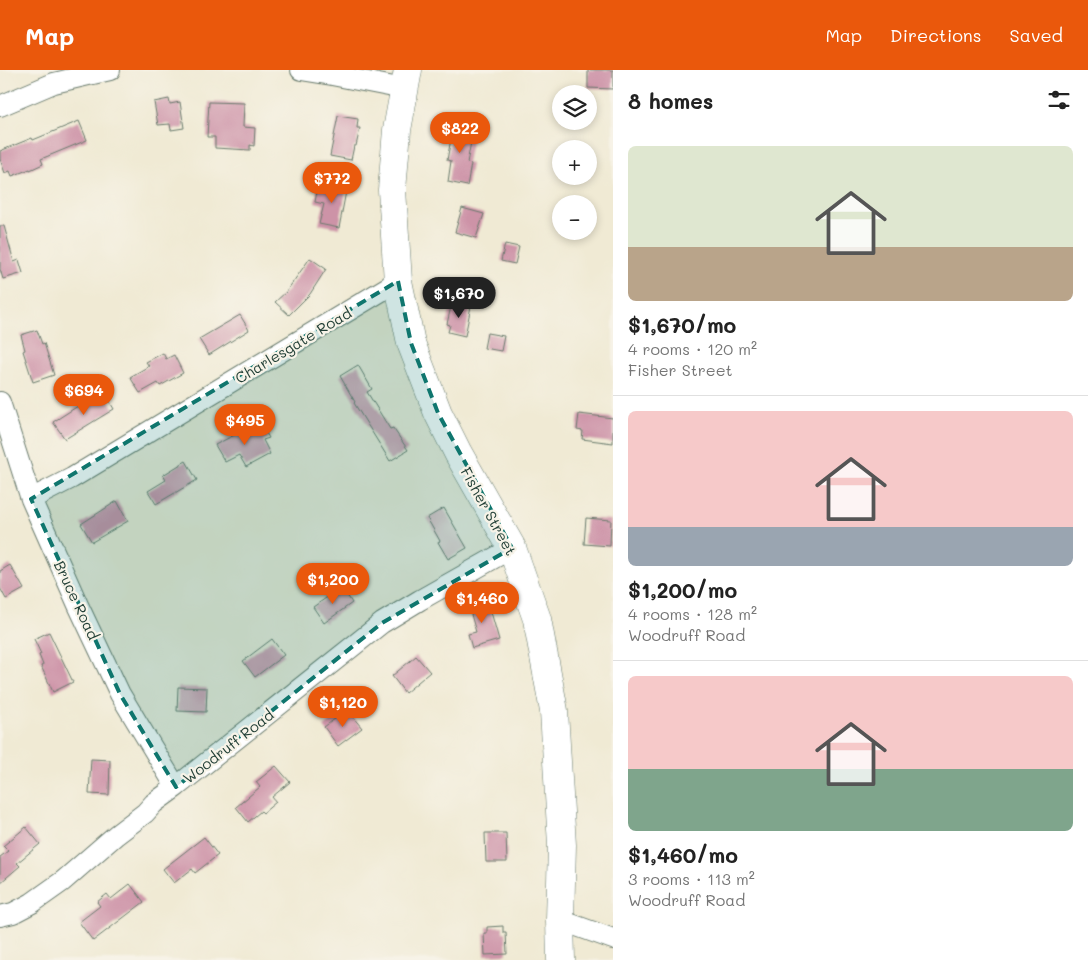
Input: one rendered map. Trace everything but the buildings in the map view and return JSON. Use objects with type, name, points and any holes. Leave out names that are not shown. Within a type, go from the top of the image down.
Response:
[{"type":"main road","name":"Fisher Street","points":[[406,80],[397,130],[392,190],[398,282],[410,344],[438,413],[458,453],[512,548],[537,619],[554,711],[562,845],[561,960]]},
{"type":"street","points":[[0,106],[54,83],[110,70]]},
{"type":"street","points":[[301,70],[406,80]]},
{"type":"street","name":"Charlesgate Road","points":[[31,499],[72,478],[398,282]]},
{"type":"street","name":"Bruce Road","points":[[0,402],[31,499],[78,604],[120,694],[176,787]]},
{"type":"street","name":"Woodruff Road","points":[[0,916],[13,913],[32,903],[55,886],[145,813],[154,803],[382,623],[512,548]]},
{"type":"street","points":[[560,920],[613,939]]},
{"type":"highlighted area","points":[[398,281],[411,343],[438,413],[512,548],[382,623],[176,787],[120,694],[31,499]]}]
